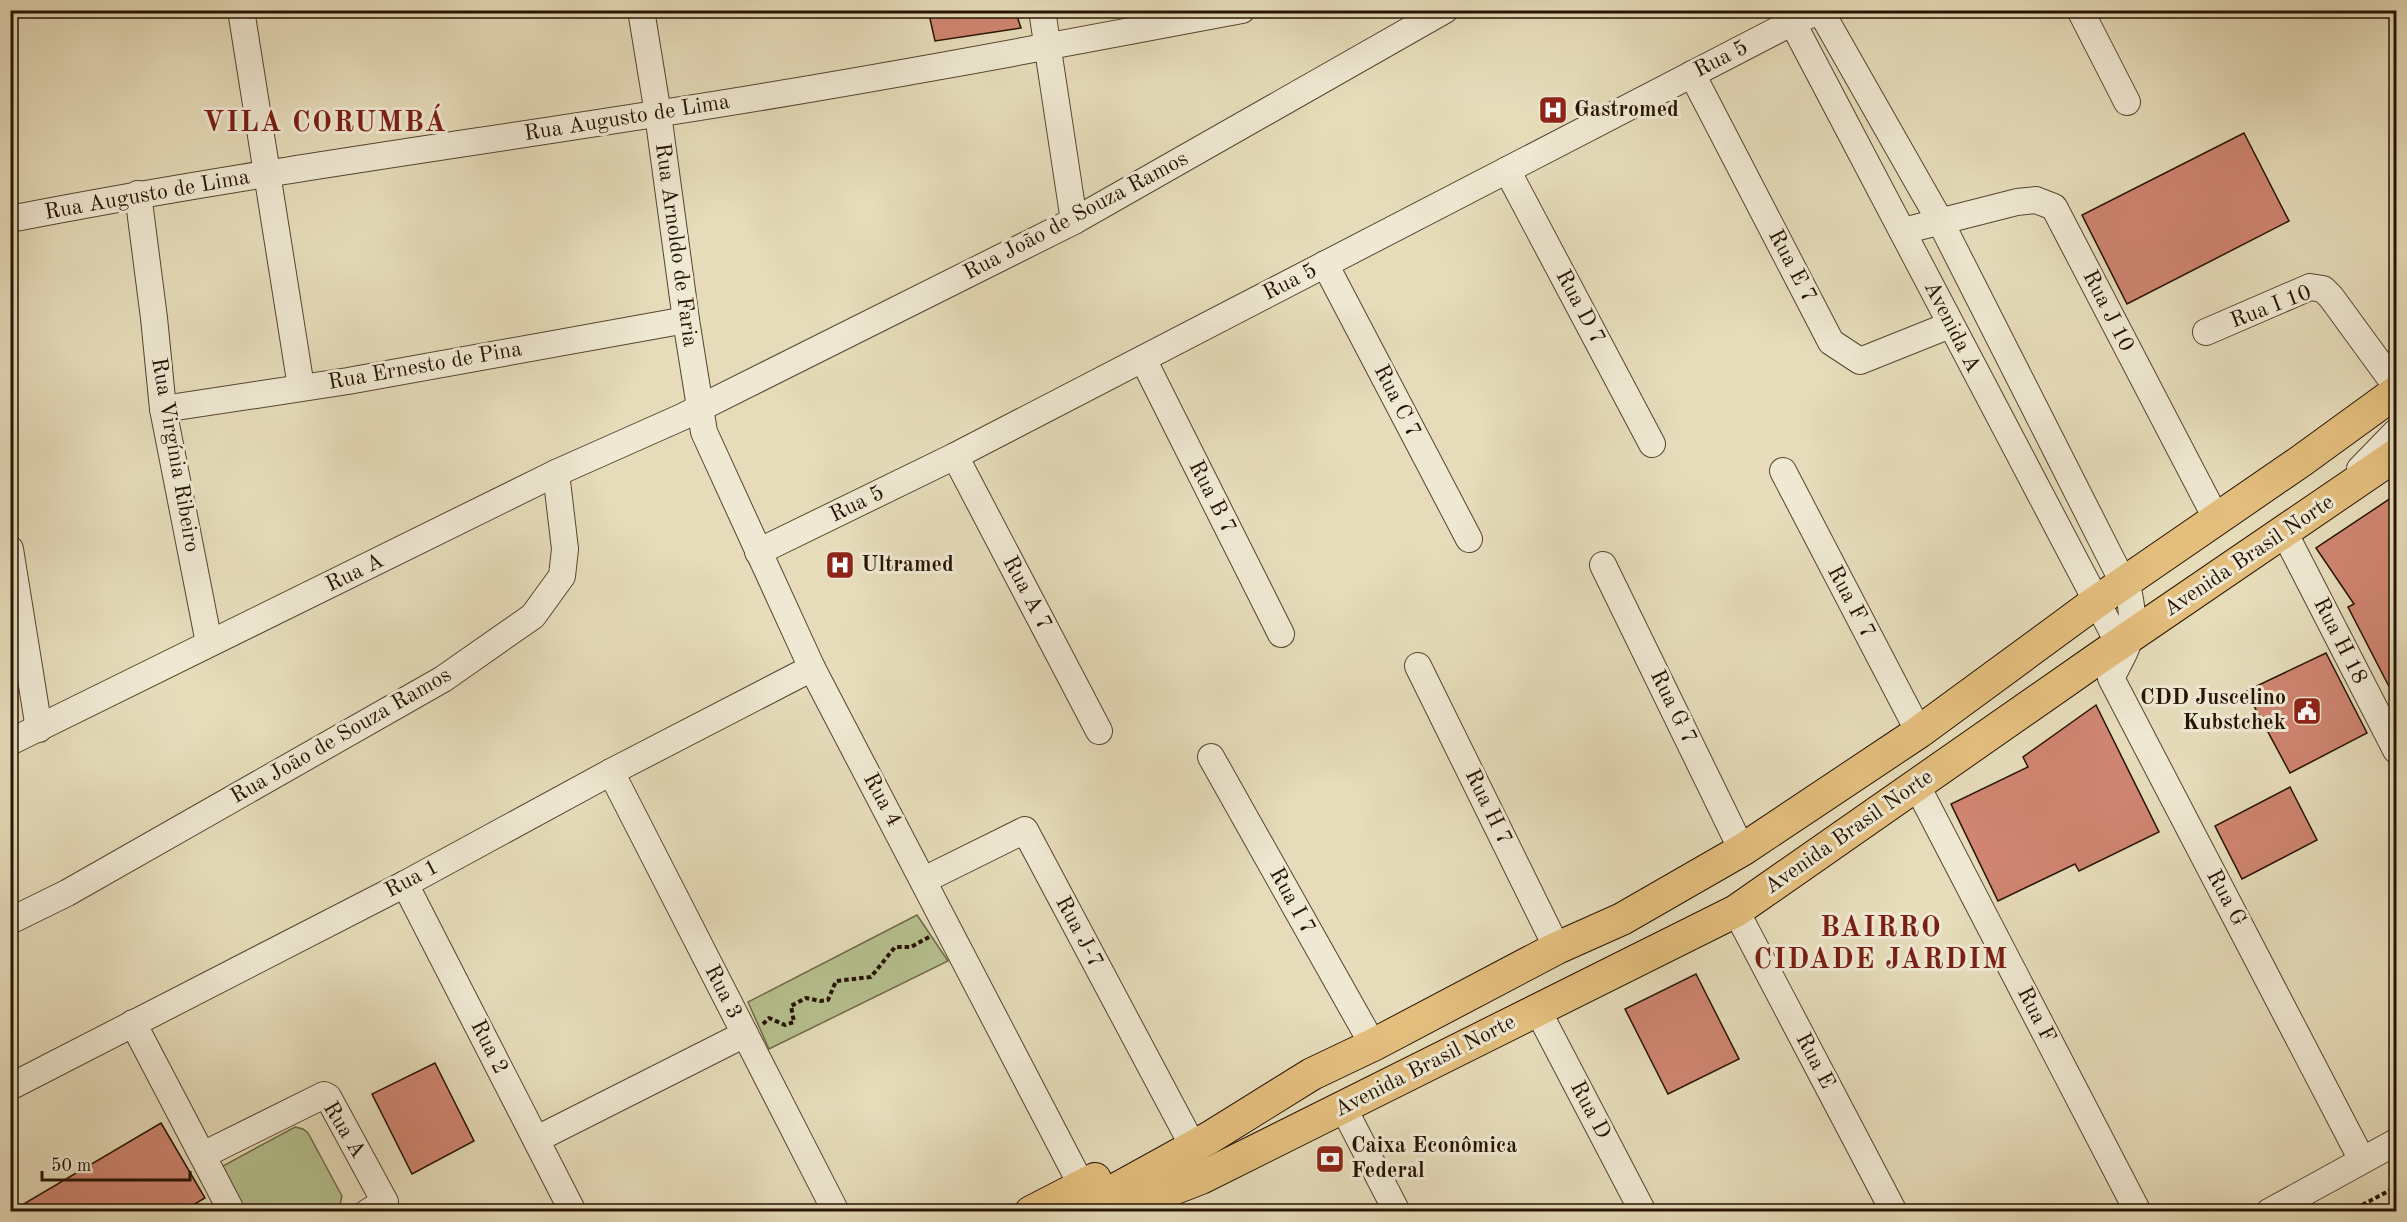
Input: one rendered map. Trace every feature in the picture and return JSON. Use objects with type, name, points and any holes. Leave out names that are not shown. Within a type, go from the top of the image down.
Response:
[{"type":"main road","name":"Avenida Brasil Norte","points":[[1031,1212],[1078,1199],[1209,1138],[1312,1074],[1373,1045],[1557,948],[1622,919],[1742,850],[1918,732],[2097,602],[2397,392]]},
{"type":"main road","name":"Avenida Brasil Norte","points":[[1123,1212],[1152,1197],[1201,1178],[1736,911],[2125,640],[2397,455]]},
{"type":"main road","name":"Avenida Brasil Norte","points":[[1078,1199],[1186,1133],[1255,1108]]},
{"type":"main road","name":"Avenida Brasil Norte","points":[[1153,1212],[1201,1178]]},
{"type":"street","points":[[241,10],[301,387]]},
{"type":"street","name":"Rua Arnoldo de Faria","points":[[641,10],[700,408]]},
{"type":"street","points":[[1042,10],[1074,221]]},
{"type":"street","name":"Rua Augusto de Lima","points":[[10,219],[138,194],[658,114],[1049,47],[1242,10]]},
{"type":"street","name":"Rua João de Souza Ramos","points":[[700,408],[1074,221],[1445,10]]},
{"type":"street","points":[[2079,10],[2127,102]]},
{"type":"street","name":"Rua 5","points":[[758,552],[955,456],[1692,74],[1788,17],[1821,11]]},
{"type":"street","name":"Avenida A","points":[[1821,11],[1940,221],[2129,594],[2133,620],[2125,640]]},
{"type":"street","name":"Avenida A","points":[[1788,17],[2097,602],[2125,640]]},
{"type":"street","name":"Rua E 7","points":[[1692,74],[1831,342],[1860,361],[1950,325]]},
{"type":"street","name":"Rua D 7","points":[[1507,170],[1652,444]]},
{"type":"street","name":"Rua Virgínia Ribeiro","points":[[138,194],[163,409],[210,643]]},
{"type":"street","name":"Rua J 10","points":[[1903,231],[2017,202],[2036,200],[2054,207],[2217,520]]},
{"type":"street","name":"Rua C 7","points":[[1325,264],[1469,539]]},
{"type":"street","name":"Rua I 10","points":[[2206,332],[2310,287],[2323,289],[2397,386]]},
{"type":"street","name":"Rua Ernesto de Pina","points":[[163,409],[348,381],[686,320]]},
{"type":"street","name":"Rua B 7","points":[[1143,359],[1281,634]]},
{"type":"street","name":"Rua A","points":[[10,742],[556,473],[700,408]]},
{"type":"street","name":"Rua 4","points":[[700,408],[704,432],[812,668],[924,880],[1078,1199]]},
{"type":"street","points":[[2301,461],[2344,443],[2397,410]]},
{"type":"street","points":[[2339,495],[2371,457],[2397,432]]},
{"type":"street","name":"Rua A 7","points":[[955,456],[1099,731]]},
{"type":"street","name":"Rua F 7","points":[[1783,471],[1918,732]]},
{"type":"street","name":"Rua João de Souza Ramos","points":[[10,921],[68,893],[443,679],[533,616],[562,576],[565,549],[556,473]]},
{"type":"street","name":"Rua H 18","points":[[2284,532],[2397,750]]},
{"type":"street","points":[[10,549],[39,729]]},
{"type":"street","name":"Rua G 7","points":[[1603,564],[1742,850]]},
{"type":"street","name":"Rua G","points":[[2125,640],[2111,678],[2362,1160]]},
{"type":"street","name":"Rua H 7","points":[[1418,666],[1557,948]]},
{"type":"street","name":"Rua 1","points":[[10,1087],[405,884],[611,772],[812,668]]},
{"type":"street","name":"Rua I 7","points":[[1211,757],[1373,1045]]},
{"type":"street","name":"Rua 3","points":[[611,772],[836,1212]]},
{"type":"street","name":"Rua F","points":[[1917,786],[2138,1212]]},
{"type":"street","name":"Rua J-7","points":[[924,880],[1025,830],[1186,1133]]},
{"type":"street","name":"Rua 2","points":[[405,884],[573,1212]]},
{"type":"street","name":"Rua E","points":[[1736,911],[1894,1212]]},
{"type":"street","name":"Rua D","points":[[1537,1009],[1643,1212]]},
{"type":"street","points":[[133,1023],[232,1212]]},
{"type":"street","points":[[537,1139],[745,1034]]},
{"type":"street","name":"Rua A","points":[[203,1155],[324,1095],[328,1097],[385,1202],[368,1212]]},
{"type":"street","points":[[1343,1107],[1397,1212]]},
{"type":"street","points":[[2269,1212],[2397,1142]]},
{"type":"path","points":[[777,1020],[785,1025],[794,1023],[791,1006],[806,998],[820,1001],[828,999],[836,981],[872,977],[895,947],[911,947],[935,934]]},
{"type":"path","points":[[2349,1212],[2397,1187]]},
{"type":"green space","points":[[917,915],[948,961],[769,1049],[748,1002]]},
{"type":"green space","points":[[295,1127],[308,1133],[342,1196],[340,1205],[330,1211],[237,1211],[221,1167]]},
{"type":"building","points":[[928,10],[1015,10],[1021,28],[935,41]]},
{"type":"building","points":[[2244,133],[2289,221],[2127,304],[2082,215]]},
{"type":"building","points":[[2397,494],[2397,702],[2348,607],[2354,604],[2316,548]]},
{"type":"building","points":[[2326,653],[2367,733],[2290,773],[2246,691]]},
{"type":"building","points":[[2096,705],[2159,832],[2079,871],[2075,864],[1998,901],[1951,804],[2028,767],[2023,757]]},
{"type":"building","points":[[2290,787],[2317,840],[2242,879],[2215,826]]},
{"type":"building","points":[[1696,974],[1739,1059],[1668,1094],[1625,1009]]},
{"type":"building","points":[[435,1063],[474,1141],[412,1174],[372,1094]]},
{"type":"building","points":[[161,1123],[205,1198],[181,1212],[10,1212]]},
{"type":"place","name":"Gastromed","points":[[1553,110]]},
{"type":"place","name":"Ultramed","points":[[840,565]]},
{"type":"place","name":"CDD Juscelino Kubstchek","points":[[2307,711]]},
{"type":"place","name":"Caixa Econômica Federal","points":[[1330,1159]]},
{"type":"district","name":"VILA CORUMBÁ","points":[[325,124]]},
{"type":"district","name":"BAIRRO CIDADE JARDIM","points":[[1881,945]]}]
